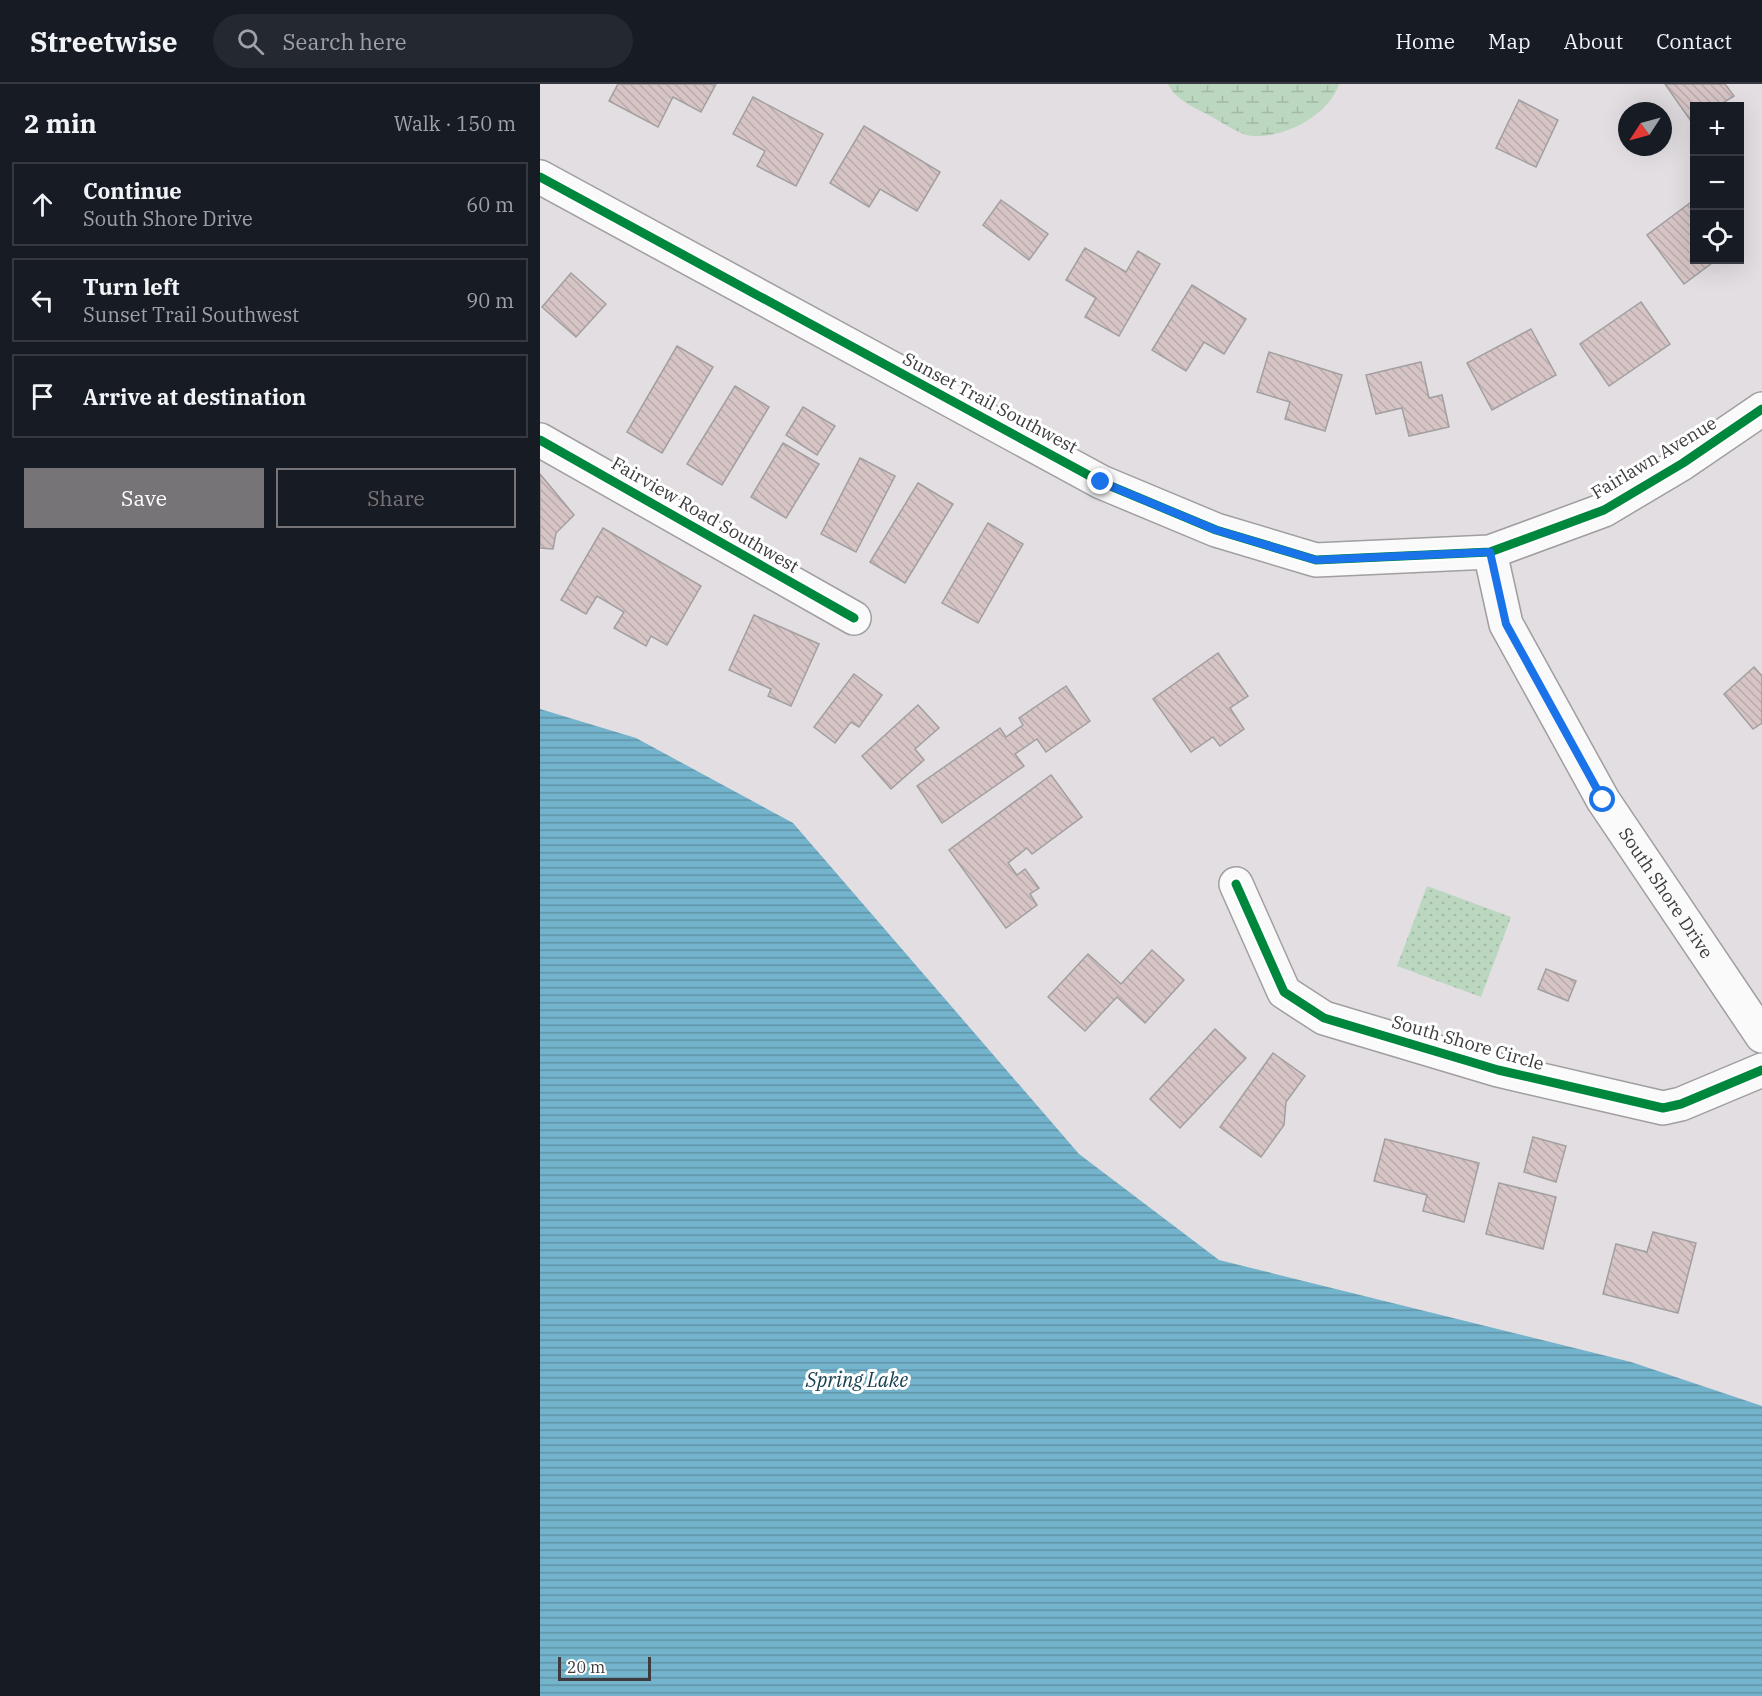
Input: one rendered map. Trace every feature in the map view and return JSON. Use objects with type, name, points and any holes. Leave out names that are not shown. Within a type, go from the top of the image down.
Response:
[{"type":"street","name":"Sunset Trail Southwest","points":[[540,177],[1101,482],[1216,530],[1316,560],[1490,552]]},
{"type":"street","name":"Fairlawn Avenue","points":[[1490,552],[1604,510],[1683,463],[1762,409]]},
{"type":"street","name":"Fairview Road Southwest","points":[[540,440],[854,618]]},
{"type":"street","name":"South Shore Drive","points":[[1490,552],[1506,624],[1603,800],[1762,1036]]},
{"type":"street","name":"South Shore Circle","points":[[1236,884],[1284,992],[1324,1018],[1498,1070],[1663,1107],[1681,1104],[1762,1070]]},
{"type":"green space","points":[[1168,84],[1339,84],[1334,95],[1316,115],[1292,129],[1265,136],[1253,136],[1236,130],[1191,106],[1175,94]]},
{"type":"green space","points":[[1427,886],[1511,917],[1481,997],[1397,966]]},
{"type":"water","name":"Spring Lake","points":[[540,709],[636,738],[793,823],[1079,1154],[1219,1260],[1631,1362],[1762,1406],[1762,1696],[540,1696]]},
{"type":"building","points":[[618,84],[716,84],[701,112],[673,97],[658,127],[609,101]]},
{"type":"building","points":[[1665,84],[1725,84],[1734,96],[1724,102],[1690,102],[1690,120]]},
{"type":"building","points":[[753,97],[823,134],[796,186],[757,166],[765,151],[733,134]]},
{"type":"building","points":[[1519,100],[1558,120],[1536,167],[1496,148]]},
{"type":"building","points":[[864,126],[940,172],[917,211],[880,189],[869,207],[830,183]]},
{"type":"building","points":[[1001,200],[1048,234],[1029,260],[983,225]]},
{"type":"building","points":[[1690,203],[1690,264],[1711,264],[1684,284],[1647,235]]},
{"type":"building","points":[[1085,248],[1126,272],[1138,251],[1160,264],[1119,336],[1085,317],[1096,298],[1066,280]]},
{"type":"building","points":[[571,273],[606,304],[576,337],[542,307]]},
{"type":"building","points":[[1192,285],[1246,319],[1224,354],[1204,342],[1186,371],[1152,350]]},
{"type":"building","points":[[1641,302],[1670,344],[1609,386],[1580,344]]},
{"type":"building","points":[[1531,329],[1556,375],[1492,410],[1467,363]]},
{"type":"building","points":[[677,346],[713,367],[662,453],[627,432]]},
{"type":"building","points":[[1269,352],[1342,375],[1325,431],[1285,419],[1290,402],[1257,392]]},
{"type":"building","points":[[1421,362],[1429,398],[1442,395],[1449,427],[1409,436],[1402,408],[1376,414],[1366,375]]},
{"type":"building","points":[[735,386],[769,407],[722,485],[687,464]]},
{"type":"building","points":[[803,407],[835,426],[817,455],[786,435]]},
{"type":"building","points":[[783,443],[819,464],[786,518],[751,497]]},
{"type":"building","points":[[860,458],[895,476],[856,552],[821,534]]},
{"type":"building","points":[[540,474],[574,515],[556,533],[553,549],[540,548]]},
{"type":"building","points":[[918,483],[953,504],[905,583],[870,562]]},
{"type":"building","points":[[988,523],[1023,544],[978,623],[942,603]]},
{"type":"building","points":[[603,528],[701,586],[667,645],[651,636],[646,646],[614,628],[624,612],[597,596],[586,614],[561,600]]},
{"type":"building","points":[[754,615],[819,644],[791,706],[768,696],[771,689],[729,670]]},
{"type":"building","points":[[1218,653],[1248,696],[1230,708],[1244,729],[1220,746],[1213,737],[1191,752],[1153,699]]},
{"type":"building","points":[[1754,667],[1762,676],[1762,723],[1753,729],[1724,694]]},
{"type":"building","points":[[854,674],[882,695],[859,727],[851,722],[835,743],[814,727]]},
{"type":"building","points":[[1066,686],[1090,721],[1046,752],[1037,739],[1015,754],[1024,766],[942,823],[917,786],[1000,728],[1006,737],[1023,725],[1019,718]]},
{"type":"building","points":[[918,705],[939,728],[915,749],[924,760],[891,789],[862,756]]},
{"type":"building","points":[[1051,775],[1082,817],[1032,854],[1027,848],[1008,863],[1017,875],[1025,869],[1039,888],[1030,894],[1037,905],[1006,928],[949,850]]},
{"type":"building","points":[[1152,950],[1184,980],[1145,1023],[1117,997],[1085,1031],[1048,997],[1088,954],[1121,984]]},
{"type":"building","points":[[1546,969],[1576,981],[1568,1001],[1538,989]]},
{"type":"building","points":[[1215,1029],[1246,1058],[1180,1128],[1150,1099]]},
{"type":"building","points":[[1273,1053],[1305,1076],[1286,1102],[1284,1125],[1261,1157],[1220,1127]]},
{"type":"building","points":[[1533,1137],[1566,1146],[1556,1182],[1524,1172]]},
{"type":"building","points":[[1385,1139],[1479,1163],[1464,1222],[1423,1211],[1427,1195],[1374,1181]]},
{"type":"building","points":[[1499,1183],[1556,1197],[1543,1249],[1486,1234]]},
{"type":"building","points":[[1653,1232],[1696,1243],[1678,1313],[1603,1294],[1616,1244],[1647,1252]]},
{"type":"cycle path","points":[[540,177],[1101,482],[1216,530],[1316,560],[1490,552],[1604,510],[1683,463],[1762,409]]},
{"type":"cycle path","points":[[540,440],[854,618]]},
{"type":"cycle path","points":[[1236,884],[1284,992],[1324,1018],[1498,1070],[1663,1108],[1681,1104],[1762,1070]]},
{"type":"route","points":[[1101,482],[1216,530],[1316,560],[1490,552],[1506,624],[1603,800]]}]
